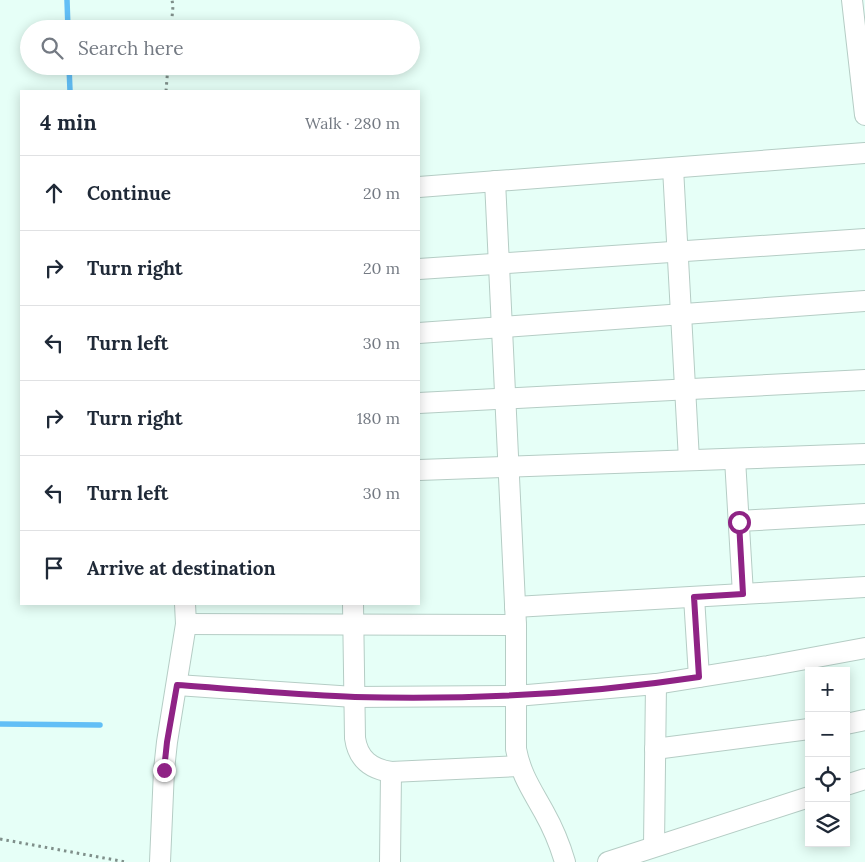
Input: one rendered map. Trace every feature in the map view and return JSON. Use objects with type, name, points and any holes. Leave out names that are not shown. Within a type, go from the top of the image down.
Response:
[{"type":"street","points":[[852,0],[865,115]]},
{"type":"street","points":[[420,187],[865,153]]},
{"type":"street","points":[[673,168],[689,460]]},
{"type":"street","points":[[495,181],[516,616],[516,749],[519,766],[530,791],[553,830],[565,862]]},
{"type":"street","points":[[420,269],[865,239]]},
{"type":"street","points":[[420,333],[865,302]]},
{"type":"street","points":[[420,403],[865,380]]},
{"type":"street","points":[[420,470],[865,454]]},
{"type":"street","points":[[735,459],[743,594]]},
{"type":"street","points":[[739,522],[865,514]]},
{"type":"street","points":[[186,624],[354,625],[516,616],[694,597],[865,587]]},
{"type":"street","points":[[694,597],[699,677]]},
{"type":"street","points":[[160,862],[164,770],[186,624],[185,605]]},
{"type":"street","points":[[354,605],[355,738],[356,748],[360,757],[375,768],[391,772],[519,766]]},
{"type":"street","points":[[177,685],[354,697],[516,696],[656,684],[865,648]]},
{"type":"street","points":[[654,846],[656,684]]},
{"type":"street","points":[[850,723],[865,720]]},
{"type":"street","points":[[655,749],[805,730]]},
{"type":"street","points":[[390,862],[391,772]]},
{"type":"street","points":[[850,784],[865,779]]},
{"type":"street","points":[[608,862],[805,798]]},
{"type":"path","points":[[172,0],[172,20]]},
{"type":"path","points":[[166,90],[167,75]]},
{"type":"path","points":[[0,839],[126,862]]},
{"type":"waterway","points":[[67,0],[68,20]]},
{"type":"waterway","points":[[69,75],[70,90]]},
{"type":"waterway","points":[[0,724],[100,725]]},
{"type":"route","points":[[164,770],[177,685],[354,697],[516,696],[656,684],[699,677],[694,597],[743,594],[739,522]]}]
